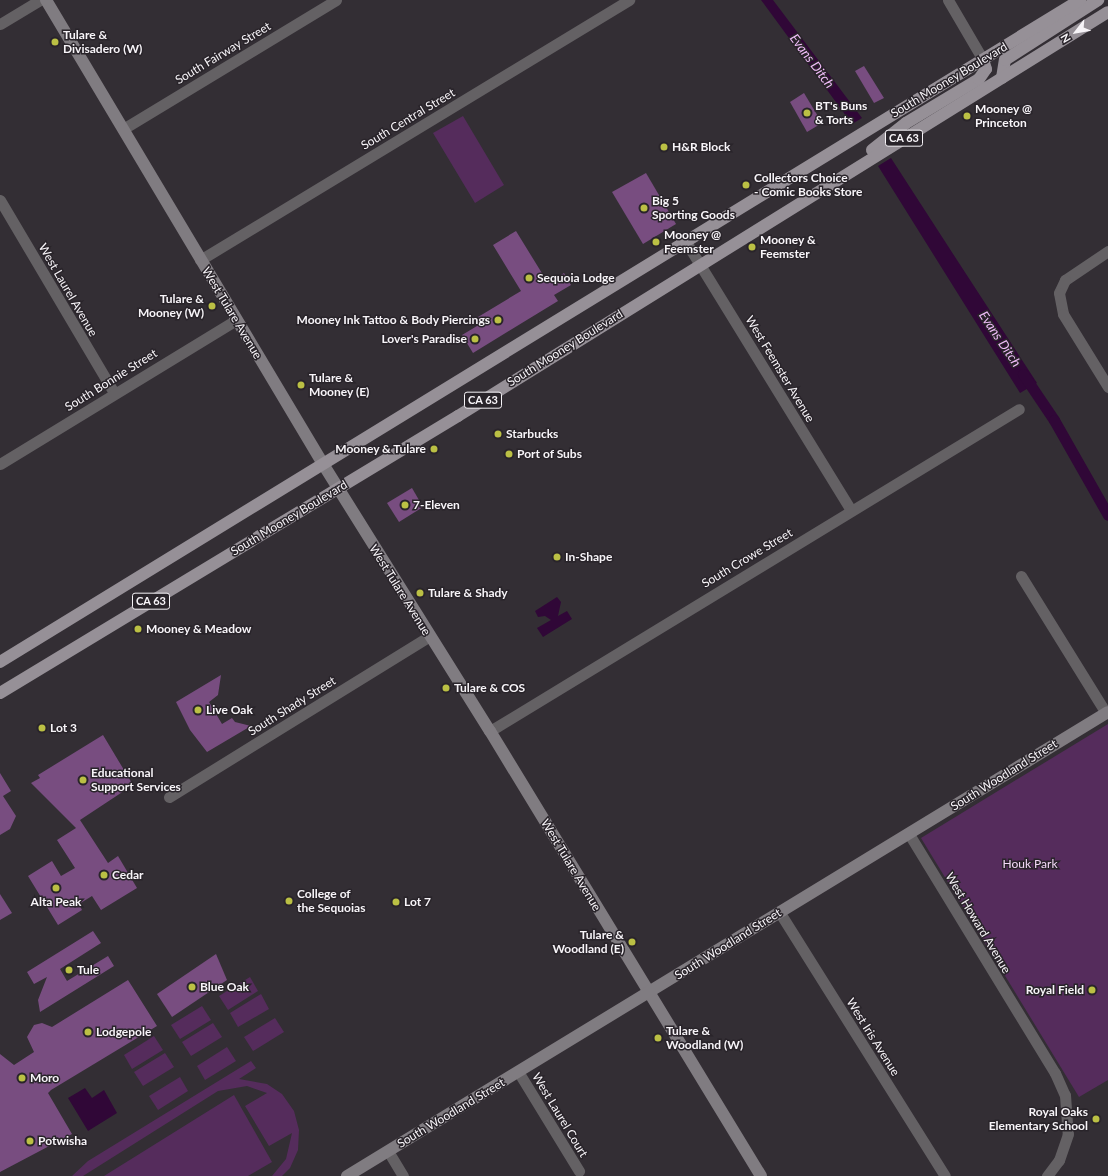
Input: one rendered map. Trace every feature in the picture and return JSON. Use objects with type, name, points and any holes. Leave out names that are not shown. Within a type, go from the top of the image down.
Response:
[{"type":"main road","name":"South Mooney Boulevard","points":[[0,662],[1080,0]]},
{"type":"main road","points":[[1002,78],[1005,60],[1098,0]]},
{"type":"main road","name":"South Mooney Boulevard","points":[[0,693],[337,488],[1108,12]]},
{"type":"main road","points":[[833,182],[906,123],[979,79],[986,69],[982,60]]},
{"type":"street","points":[[0,24],[40,0]]},
{"type":"street","name":"West Tulare Avenue","points":[[46,0],[322,464],[428,637],[490,731],[757,1175]]},
{"type":"street","name":"South Fairway Street","points":[[123,129],[336,0]]},
{"type":"street","name":"South Central Street","points":[[200,260],[629,0]]},
{"type":"street","points":[[948,0],[982,60]]},
{"type":"street","name":"West Laurel Avenue","points":[[0,200],[114,393]]},
{"type":"street","name":"West Feemster Avenue","points":[[686,242],[851,510]]},
{"type":"street","points":[[1108,251],[1070,276],[1059,293],[1063,314],[1108,388]]},
{"type":"street","name":"South Bonnie Street","points":[[0,464],[114,393],[236,320]]},
{"type":"street","name":"South Crowe Street","points":[[490,731],[1019,409]]},
{"type":"street","points":[[1021,576],[1107,712]]},
{"type":"street","name":"South Shady Street","points":[[169,797],[428,637]]},
{"type":"street","name":"South Woodland Street","points":[[347,1176],[519,1073],[1107,712]]},
{"type":"street","name":"West Howard Avenue","points":[[909,834],[1055,1073],[1065,1095],[1068,1134],[1059,1160],[1047,1176]]},
{"type":"street","name":"West Iris Avenue","points":[[780,913],[945,1176]]},
{"type":"street","name":"West Laurel Court","points":[[519,1073],[579,1171]]},
{"type":"street","points":[[388,1151],[404,1176]]},
{"type":"green space","points":[[463,116],[504,185],[475,203],[433,133]]},
{"type":"green space","name":"Houk Park","points":[[1108,724],[1108,1080],[1079,1097],[921,838]]},
{"type":"green space","points":[[250,977],[258,991],[228,1010],[219,996]]},
{"type":"green space","points":[[261,994],[269,1009],[238,1027],[230,1013]]},
{"type":"green space","points":[[202,1006],[211,1020],[180,1039],[171,1025]]},
{"type":"green space","points":[[275,1018],[284,1032],[253,1051],[244,1037]]},
{"type":"green space","points":[[213,1023],[222,1037],[191,1056],[182,1042]]},
{"type":"green space","points":[[154,1036],[163,1050],[132,1069],[124,1055]]},
{"type":"green space","points":[[227,1047],[236,1061],[205,1080],[197,1066]]},
{"type":"green space","points":[[165,1053],[174,1067],[143,1086],[134,1072]]},
{"type":"green space","points":[[251,1061],[256,1068],[239,1079],[267,1084],[282,1094],[294,1111],[299,1130],[298,1150],[290,1168],[282,1176],[272,1176],[286,1159],[292,1133],[269,1146],[245,1106],[267,1093],[247,1086],[218,1091],[83,1176],[72,1176],[88,1161]]},
{"type":"green space","points":[[180,1077],[188,1091],[158,1110],[149,1096]]},
{"type":"green space","points":[[234,1095],[272,1162],[248,1176],[104,1176]]},
{"type":"water","points":[[761,0],[773,0],[862,118],[852,124]]},
{"type":"water","points":[[891,158],[1037,383],[1020,393],[878,166]]},
{"type":"water","points":[[557,597],[561,602],[558,616],[567,611],[572,619],[543,637],[537,628],[551,620],[545,616],[538,617],[535,611]]},
{"type":"water","points":[[85,1088],[92,1098],[104,1090],[117,1113],[88,1131],[68,1098]]},
{"type":"building","points":[[864,66],[884,98],[874,103],[855,71]]},
{"type":"building","name":"BT's Buns & Torts","points":[[804,93],[822,123],[807,132],[790,102]]},
{"type":"building","name":"Big 5 Sporting Goods","points":[[646,173],[676,224],[643,244],[612,192]]},
{"type":"building","name":"Sequoia Lodge","points":[[516,231],[548,283],[564,273],[571,285],[554,295],[558,301],[473,353],[462,335],[482,323],[478,317],[521,291],[493,245]]},
{"type":"building","name":"7-Eleven","points":[[412,488],[423,507],[399,522],[387,503]]},
{"type":"building","name":"Live Oak","points":[[221,675],[218,695],[209,702],[222,724],[232,718],[235,722],[251,726],[207,752],[190,730],[176,702]]},
{"type":"building","points":[[103,735],[133,785],[80,820],[108,863],[118,856],[137,888],[101,910],[92,896],[79,904],[82,910],[58,925],[28,876],[52,861],[61,876],[75,868],[57,840],[76,828],[31,783],[40,778],[38,775]]},
{"type":"building","points":[[0,773],[11,791],[3,796],[16,816],[10,829],[0,835]]},
{"type":"building","points":[[0,894],[12,913],[0,920]]},
{"type":"building","name":"Tule","points":[[93,931],[101,943],[60,969],[67,981],[108,956],[114,966],[40,1012],[38,1000],[47,977],[34,984],[27,972]]},
{"type":"building","name":"Blue Oak","points":[[216,954],[227,980],[172,1017],[157,994]]},
{"type":"building","points":[[128,980],[157,1026],[51,1090],[48,1093],[72,1134],[0,1172],[0,1054],[14,1065],[34,1052],[27,1037],[34,1025],[42,1023],[52,1027]]},
{"type":"waterway","name":"Evans Ditch","points":[[1023,374],[1054,420],[1108,515]]},
{"type":"place","name":"Tulare & Divisadero (W)","points":[[55,42]]},
{"type":"place","name":"BT's Buns & Torts","points":[[807,113]]},
{"type":"place","name":"Mooney @ Princeton","points":[[967,116]]},
{"type":"place","name":"H&R Block","points":[[664,147]]},
{"type":"place","name":"Collectors Choice - Comic Books Store","points":[[746,185]]},
{"type":"place","name":"Big 5 Sporting Goods","points":[[644,208]]},
{"type":"place","name":"Mooney @ Feemster","points":[[656,242]]},
{"type":"place","name":"Mooney & Feemster","points":[[752,247]]},
{"type":"place","name":"Sequoia Lodge","points":[[529,278]]},
{"type":"place","name":"Tulare & Mooney (W)","points":[[212,306]]},
{"type":"place","name":"Mooney Ink Tattoo & Body Piercings","points":[[498,320]]},
{"type":"place","name":"Lover's Paradise","points":[[475,339]]},
{"type":"place","name":"Tulare & Mooney (E)","points":[[301,385]]},
{"type":"place","name":"Starbucks","points":[[498,434]]},
{"type":"place","name":"Mooney & Tulare","points":[[434,449]]},
{"type":"place","name":"Port of Subs","points":[[509,454]]},
{"type":"place","name":"7-Eleven","points":[[405,505]]},
{"type":"place","name":"In-Shape","points":[[557,557]]},
{"type":"place","name":"Tulare & Shady","points":[[420,593]]},
{"type":"place","name":"Mooney & Meadow","points":[[138,629]]},
{"type":"place","name":"Tulare & COS","points":[[446,688]]},
{"type":"place","name":"Live Oak","points":[[198,710]]},
{"type":"place","name":"Lot 3","points":[[42,728]]},
{"type":"place","name":"Educational Support Services","points":[[83,780]]},
{"type":"place","name":"Cedar","points":[[104,875]]},
{"type":"place","name":"Alta Peak","points":[[56,888]]},
{"type":"place","name":"College of the Sequoias","points":[[289,901]]},
{"type":"place","name":"Lot 7","points":[[396,902]]},
{"type":"place","name":"Tulare & Woodland (E)","points":[[632,942]]},
{"type":"place","name":"Tule","points":[[69,970]]},
{"type":"place","name":"Blue Oak","points":[[192,987]]},
{"type":"place","name":"Royal Field","points":[[1092,990]]},
{"type":"place","name":"Lodgepole","points":[[88,1032]]},
{"type":"place","name":"Tulare & Woodland (W)","points":[[658,1038]]},
{"type":"place","name":"Moro","points":[[22,1078]]},
{"type":"place","name":"Royal Oaks Elementary School","points":[[1096,1119]]},
{"type":"place","name":"Potwisha","points":[[30,1141]]}]
